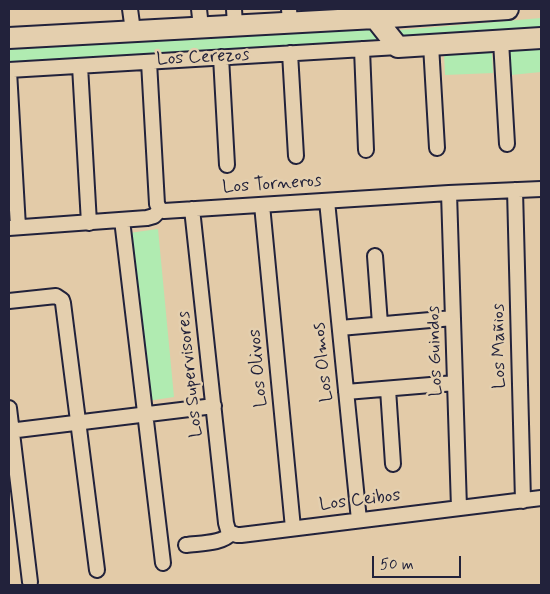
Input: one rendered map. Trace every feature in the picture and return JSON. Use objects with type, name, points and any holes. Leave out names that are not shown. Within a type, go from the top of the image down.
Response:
[{"type":"street","points":[[130,9],[133,31]]},
{"type":"street","name":"Los Cerezos","points":[[9,38],[133,31],[200,18],[345,14],[375,18],[402,12],[508,9]]},
{"type":"street","points":[[375,18],[398,47]]},
{"type":"street","name":"Los Cerezos","points":[[9,70],[541,38]]},
{"type":"street","points":[[501,41],[507,144]]},
{"type":"street","points":[[431,45],[437,148]]},
{"type":"street","points":[[362,49],[366,150]]},
{"type":"street","points":[[290,53],[296,156]]},
{"type":"street","points":[[221,57],[227,166]]},
{"type":"street","points":[[149,62],[157,204],[160,210]]},
{"type":"street","points":[[80,66],[89,223]]},
{"type":"street","points":[[9,70],[13,228]]},
{"type":"street","name":"Los Torneros","points":[[13,228],[151,217],[160,210],[541,189]]},
{"type":"street","name":"Los Mañios","points":[[515,190],[522,501]]},
{"type":"street","name":"Los Guindos","points":[[449,193],[459,508]]},
{"type":"street","name":"Los Olmos","points":[[327,201],[359,520]]},
{"type":"street","name":"Los Olivos","points":[[262,205],[293,528]]},
{"type":"street","name":"Los Supervisores","points":[[192,209],[226,526],[231,533]]},
{"type":"street","points":[[122,220],[163,562]]},
{"type":"street","points":[[375,256],[380,324]]},
{"type":"street","points":[[9,301],[53,296],[59,297],[63,303],[97,570]]},
{"type":"street","points":[[340,328],[453,318]]},
{"type":"street","points":[[346,392],[455,383]]},
{"type":"street","points":[[388,389],[393,464]]},
{"type":"street","points":[[10,430],[214,406]]},
{"type":"street","points":[[9,408],[10,430],[30,582]]},
{"type":"street","name":"Los Ceibos","points":[[186,545],[222,540],[231,533],[237,535],[541,498]]},
{"type":"green space","points":[[541,18],[541,33],[400,40],[400,30]]},
{"type":"green space","points":[[373,29],[382,42],[374,44],[9,62],[9,47]]},
{"type":"green space","points":[[541,46],[541,72],[511,75],[508,48]]},
{"type":"green space","points":[[492,52],[493,73],[445,75],[444,54]]},
{"type":"green space","points":[[158,229],[174,397],[147,401],[129,233]]}]
